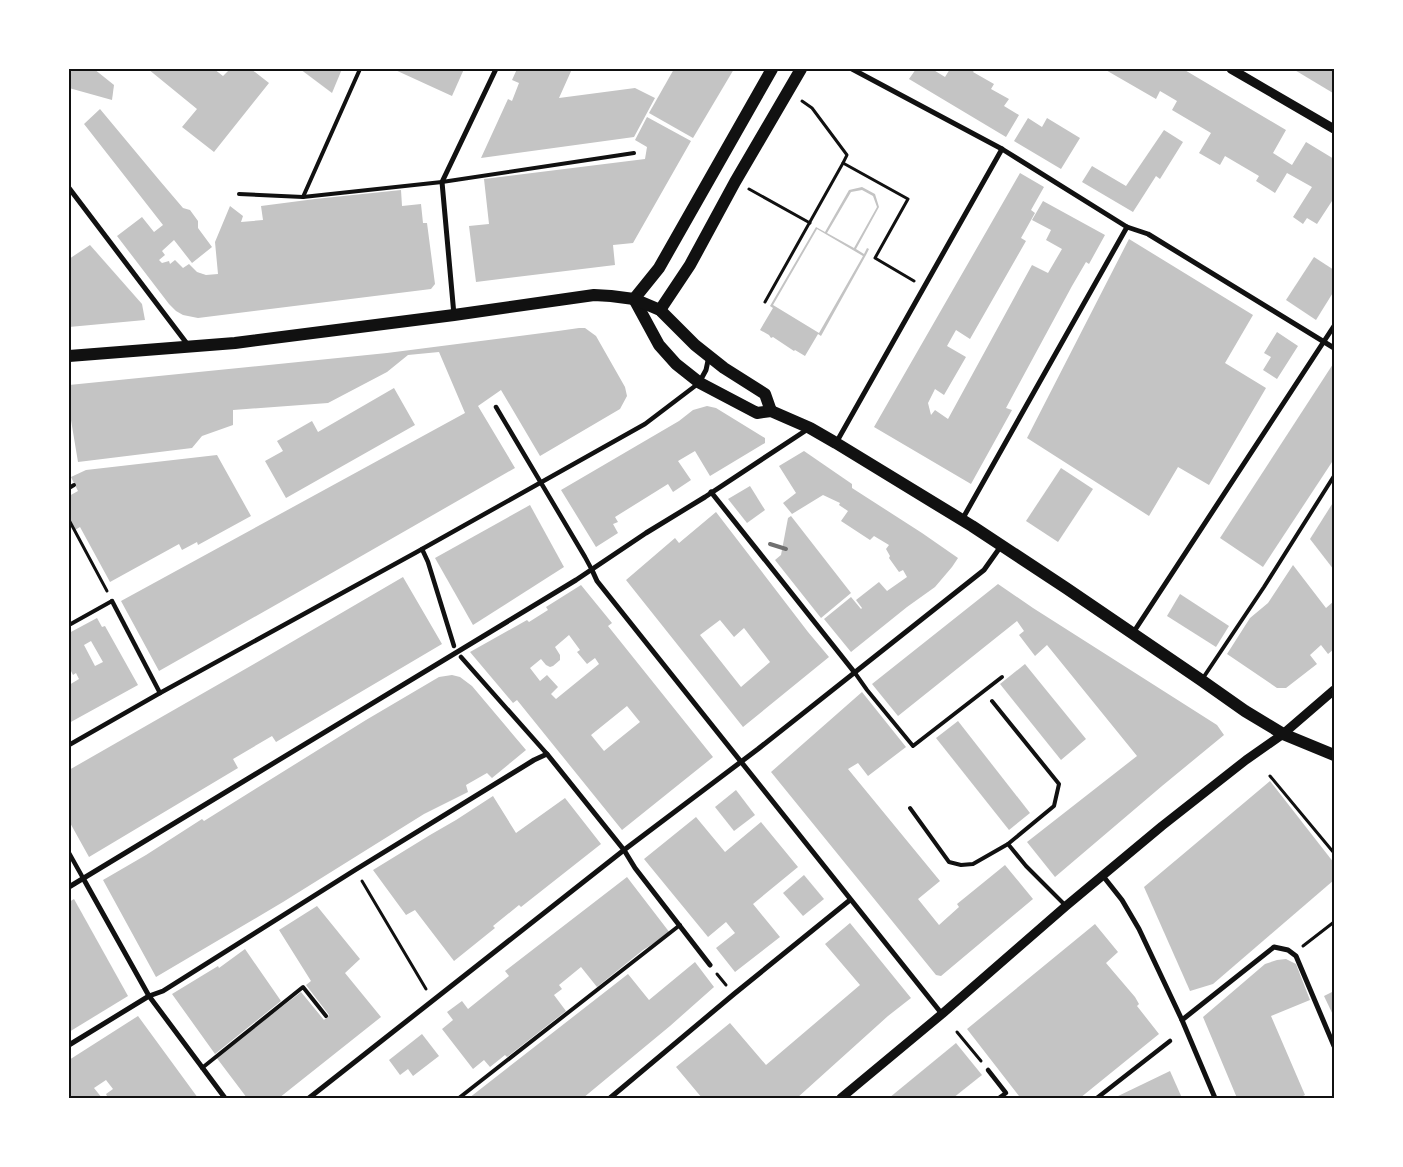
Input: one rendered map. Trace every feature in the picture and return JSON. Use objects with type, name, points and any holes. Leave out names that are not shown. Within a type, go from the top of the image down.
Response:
[{"type":"main road","points":[[634,299],[659,268],[772,69]]},
{"type":"main road","points":[[660,310],[690,265],[735,182],[801,69]]},
{"type":"main road","points":[[69,356],[235,343],[594,295],[611,296],[634,299],[660,310],[695,345],[724,368],[765,394],[771,411]]},
{"type":"main road","points":[[634,299],[659,345],[676,364],[700,383],[757,413],[771,411],[810,428],[836,443],[1002,546],[1245,711],[1283,734],[1334,755]]},
{"type":"street","points":[[454,315],[442,182],[496,69]]},
{"type":"street","points":[[852,69],[1002,149],[1127,227],[1148,234],[1334,348]]},
{"type":"street","points":[[1231,69],[1334,129]]},
{"type":"street","points":[[836,443],[1002,149]]},
{"type":"street","points":[[69,188],[190,347]]},
{"type":"street","points":[[962,520],[1127,227]]},
{"type":"street","points":[[1133,634],[1334,326]]},
{"type":"street","points":[[69,745],[645,424],[700,383],[706,370],[709,356]]},
{"type":"street","points":[[496,407],[597,580],[942,1014]]},
{"type":"street","points":[[69,887],[592,570],[646,533],[810,428]]},
{"type":"street","points":[[711,492],[855,672]]},
{"type":"street","points":[[309,1098],[624,850],[741,762],[984,570],[1002,546]]},
{"type":"street","points":[[422,549],[428,562],[454,646]]},
{"type":"street","points":[[112,601],[160,693]]},
{"type":"street","points":[[461,657],[546,754],[624,850],[635,868],[710,965]]},
{"type":"street","points":[[841,1098],[1162,826],[1246,760],[1283,734],[1334,690]]},
{"type":"street","points":[[69,1045],[149,996],[163,991],[355,870],[546,754]]},
{"type":"street","points":[[69,853],[149,996],[225,1098]]},
{"type":"street","points":[[1103,876],[1122,900],[1139,929],[1216,1098]]},
{"type":"street","points":[[610,1098],[850,900]]},
{"type":"street","points":[[1182,1020],[1274,947],[1288,950],[1295,955],[1334,1046]]},
{"type":"street","points":[[1097,1098],[1170,1041]]},
{"type":"street","points":[[988,1070],[1006,1093],[999,1098]]},
{"type":"lane","points":[[303,197],[360,69]]},
{"type":"lane","points":[[239,194],[303,197],[442,182],[634,153]]},
{"type":"lane","points":[[1201,680],[1264,587],[1334,476]]},
{"type":"lane","points":[[69,488],[74,485]]},
{"type":"lane","points":[[69,625],[112,601]]},
{"type":"lane","points":[[855,672],[867,690],[913,746],[1002,677]]},
{"type":"lane","points":[[910,808],[949,862],[961,865],[973,864],[1008,844],[1054,806],[1059,784],[992,701]]},
{"type":"lane","points":[[1008,844],[1026,866],[1066,906]]},
{"type":"lane","points":[[459,1098],[680,925]]},
{"type":"lane","points":[[202,1068],[303,987],[326,1016]]},
{"type":"path","points":[[765,302],[847,155],[812,108],[788,92]]},
{"type":"path","points":[[843,163],[908,199],[875,258],[924,286]]},
{"type":"path","points":[[761,195],[810,223]]},
{"type":"path","points":[[69,520],[112,601]]},
{"type":"path","points":[[1270,776],[1334,853]]},
{"type":"path","points":[[359,876],[427,990]]},
{"type":"path","points":[[1295,955],[1334,922]]},
{"type":"path","points":[[957,1032],[988,1070]]},
{"type":"building","points":[[74,69],[94,69],[114,85],[112,100],[69,88],[69,73]]},
{"type":"building","points":[[148,69],[214,69],[223,76],[230,69],[251,69],[269,83],[214,152],[182,127],[197,109]]},
{"type":"building","points":[[300,69],[342,69],[332,93]]},
{"type":"building","points":[[393,69],[464,69],[452,96]]},
{"type":"building","points":[[517,69],[572,69],[559,98],[635,88],[655,98],[634,137],[481,158],[508,99],[512,101],[519,83],[512,80]]},
{"type":"building","points":[[674,69],[734,69],[693,138],[649,113]]},
{"type":"building","points":[[916,69],[932,69],[945,77],[950,69],[975,69],[973,72],[994,84],[991,89],[1009,99],[1004,106],[1019,115],[1006,137],[909,79]]},
{"type":"building","points":[[1104,69],[1183,69],[1286,130],[1273,153],[1292,165],[1306,142],[1334,159],[1334,202],[1332,201],[1317,224],[1307,218],[1303,224],[1293,217],[1312,187],[1287,173],[1275,193],[1256,181],[1259,176],[1225,156],[1220,165],[1199,153],[1211,133],[1172,110],[1177,101],[1160,91],[1156,99]]},
{"type":"building","points":[[1293,69],[1334,69],[1334,92],[1333,93]]},
{"type":"building","points":[[100,109],[183,208],[190,210],[198,221],[198,228],[212,247],[192,263],[174,240],[162,251],[165,255],[159,260],[162,263],[169,261],[170,264],[175,260],[183,268],[189,264],[197,272],[206,275],[218,274],[215,242],[230,206],[243,216],[241,222],[263,220],[261,206],[401,190],[402,206],[421,204],[423,223],[427,223],[435,284],[431,289],[198,318],[183,315],[169,304],[117,236],[142,217],[154,232],[163,225],[84,124]]},
{"type":"building","points":[[647,117],[691,141],[633,243],[613,245],[615,265],[476,282],[469,226],[489,224],[484,179],[645,159],[647,147],[635,140]]},
{"type":"building","points":[[1028,118],[1042,127],[1047,118],[1080,138],[1061,169],[1014,141]]},
{"type":"building","points":[[1164,130],[1183,142],[1160,179],[1156,176],[1133,212],[1082,182],[1092,166],[1126,186]]},
{"type":"building","points":[[1020,173],[1044,187],[1031,210],[1035,213],[1021,238],[1026,241],[970,339],[956,330],[947,346],[966,357],[944,395],[935,389],[928,403],[931,415],[935,410],[948,419],[1032,265],[1048,273],[1062,249],[1046,240],[1051,230],[1032,220],[1043,201],[1105,235],[1089,264],[1086,262],[1072,286],[1006,408],[1012,410],[971,484],[874,427]]},
{"type":"building","points":[[862,187],[875,194],[879,207],[856,249],[864,254],[867,248],[869,249],[821,336],[818,334],[805,356],[760,330],[773,308],[770,306],[816,227],[825,232],[849,190]],"holes":[[[862,190],[873,196],[877,207],[854,248],[827,233],[851,192]],[[817,229],[863,256],[819,333],[773,305]]]},
{"type":"building","points":[[1129,239],[1253,315],[1225,363],[1266,388],[1209,485],[1178,467],[1149,516],[1027,438]]},
{"type":"building","points":[[90,245],[142,304],[145,320],[69,327],[69,259]]},
{"type":"building","points":[[1314,257],[1334,270],[1334,291],[1316,320],[1286,300]]},
{"type":"building","points":[[585,328],[596,336],[625,387],[627,396],[620,409],[540,456],[501,390],[478,406],[515,468],[159,671],[121,601],[465,413],[439,352],[408,355],[387,372],[328,403],[233,410],[233,425],[202,436],[192,448],[78,462],[69,408],[69,385],[387,353]]},
{"type":"building","points":[[1277,332],[1298,346],[1277,379],[1263,370],[1271,357],[1264,353]]},
{"type":"building","points":[[1333,364],[1334,459],[1263,567],[1220,538]]},
{"type":"building","points":[[394,388],[415,425],[286,498],[265,461],[283,451],[277,441],[312,421],[318,432]]},
{"type":"building","points":[[707,406],[716,408],[765,438],[765,443],[710,476],[695,451],[678,461],[691,480],[673,492],[668,484],[615,517],[618,522],[613,524],[618,533],[596,547],[561,490],[679,421],[693,410]]},
{"type":"building","points":[[804,451],[852,484],[852,488],[958,558],[935,587],[851,652],[824,619],[851,597],[861,609],[856,600],[879,582],[887,591],[907,577],[903,570],[899,572],[889,558],[890,556],[886,549],[889,545],[874,536],[870,540],[841,521],[848,511],[839,505],[840,503],[823,495],[792,514],[783,503],[796,493],[779,466]]},
{"type":"building","points":[[217,455],[251,516],[198,545],[197,542],[182,550],[179,544],[110,582],[80,527],[75,530],[70,519],[69,496],[78,491],[71,477],[86,470]]},
{"type":"building","points":[[1061,468],[1093,489],[1058,542],[1026,521]]},
{"type":"building","points":[[750,486],[765,510],[747,523],[728,499]]},
{"type":"building","points":[[1334,501],[1334,570],[1310,539]]},
{"type":"building","points":[[530,505],[564,567],[473,625],[435,558]]},
{"type":"building","points":[[716,512],[829,657],[743,727],[626,580],[675,538],[679,543]],"holes":[[[720,620],[734,637],[744,628],[770,662],[741,687],[700,635]]]},
{"type":"building","points":[[791,516],[851,593],[821,618],[775,560],[781,555],[788,518]]},
{"type":"building","points":[[1293,565],[1326,608],[1334,601],[1334,649],[1328,654],[1321,645],[1310,655],[1317,664],[1286,688],[1277,688],[1227,654],[1250,618],[1268,603]]},
{"type":"building","points":[[403,577],[442,644],[276,742],[272,736],[233,759],[238,768],[89,857],[69,821],[69,770]]},
{"type":"building","points":[[998,584],[1217,725],[1224,735],[1055,877],[1027,842],[1137,756],[1047,645],[1035,656],[1019,635],[1024,631],[1017,621],[898,716],[872,684]]},
{"type":"building","points":[[581,585],[612,623],[608,626],[713,757],[622,830],[517,700],[513,703],[470,652],[527,620],[529,622],[548,610],[546,607]],"holes":[[[569,635],[580,650],[577,652],[587,664],[595,658],[599,664],[556,699],[551,694],[558,687],[547,675],[540,681],[530,668],[541,659],[546,665],[553,666],[560,660],[560,655],[555,647]],[[627,706],[640,722],[604,751],[591,735]]]},
{"type":"building","points":[[1180,594],[1229,626],[1216,647],[1167,616]]},
{"type":"building","points":[[97,618],[102,627],[105,626],[138,685],[69,723],[69,685],[79,679],[76,673],[73,675],[69,667],[69,633]],"holes":[[[91,641],[103,662],[95,666],[84,645]]]},
{"type":"building","points":[[1025,664],[1086,739],[1061,760],[1000,684]]},
{"type":"building","points":[[452,675],[460,677],[472,686],[526,750],[492,778],[487,773],[466,785],[468,792],[424,814],[283,902],[156,977],[103,880],[202,819],[204,821],[439,677]]},
{"type":"building","points":[[862,692],[906,747],[868,776],[858,763],[848,769],[940,881],[918,899],[939,925],[959,907],[957,904],[1005,865],[1033,899],[941,976],[936,975],[771,772]]},
{"type":"building","points":[[958,721],[1030,813],[1009,830],[936,738]]},
{"type":"building","points":[[1270,781],[1334,863],[1334,880],[1213,984],[1190,991],[1144,887]]},
{"type":"building","points":[[736,790],[755,815],[734,831],[715,807]]},
{"type":"building","points":[[493,796],[516,833],[565,798],[601,844],[521,907],[519,905],[493,926],[495,928],[454,961],[415,910],[406,915],[373,870]]},
{"type":"building","points":[[696,817],[725,852],[761,822],[798,867],[753,904],[780,937],[735,972],[716,948],[735,933],[726,922],[708,937],[644,859]]},
{"type":"building","points":[[804,875],[824,899],[803,916],[783,893]]},
{"type":"building","points":[[627,877],[670,933],[643,950],[597,987],[581,967],[559,985],[562,989],[554,995],[566,1011],[507,1057],[505,1055],[490,1067],[484,1060],[473,1069],[442,1029],[453,1020],[447,1012],[462,1001],[468,1009],[509,976],[505,971]]},
{"type":"building","points":[[74,899],[128,996],[69,1032],[69,902]]},
{"type":"building","points":[[317,906],[360,959],[345,973],[381,1017],[279,1098],[247,1098],[216,1057],[301,992],[324,1020],[329,1015],[306,985],[311,981],[279,930]]},
{"type":"building","points":[[850,923],[911,998],[888,1016],[797,1098],[702,1098],[676,1067],[730,1023],[766,1065],[860,985],[825,944]]},
{"type":"building","points":[[1095,924],[1118,952],[1106,963],[1135,997],[1139,1004],[1137,1006],[1159,1034],[1080,1098],[1016,1098],[1019,1096],[967,1029]]},
{"type":"building","points":[[245,949],[281,1001],[215,1054],[172,994],[218,966],[219,968]]},
{"type":"building","points":[[1286,959],[1296,964],[1310,1000],[1271,1016],[1305,1095],[1299,1098],[1237,1098],[1203,1017],[1265,964]]},
{"type":"building","points":[[695,962],[714,987],[583,1098],[469,1098],[628,974],[649,1000]]},
{"type":"building","points":[[1334,991],[1334,1017],[1324,996]]},
{"type":"building","points":[[138,1016],[198,1098],[108,1098],[106,1094],[113,1089],[106,1080],[94,1088],[102,1098],[69,1098],[69,1060]]},
{"type":"building","points":[[422,1034],[439,1056],[413,1076],[408,1069],[400,1075],[389,1060]]},
{"type":"building","points":[[956,1043],[982,1075],[953,1098],[889,1098]]},
{"type":"building","points":[[1170,1071],[1182,1098],[1114,1098]]},
{"type":"railway","points":[[770,544],[786,549]]}]
